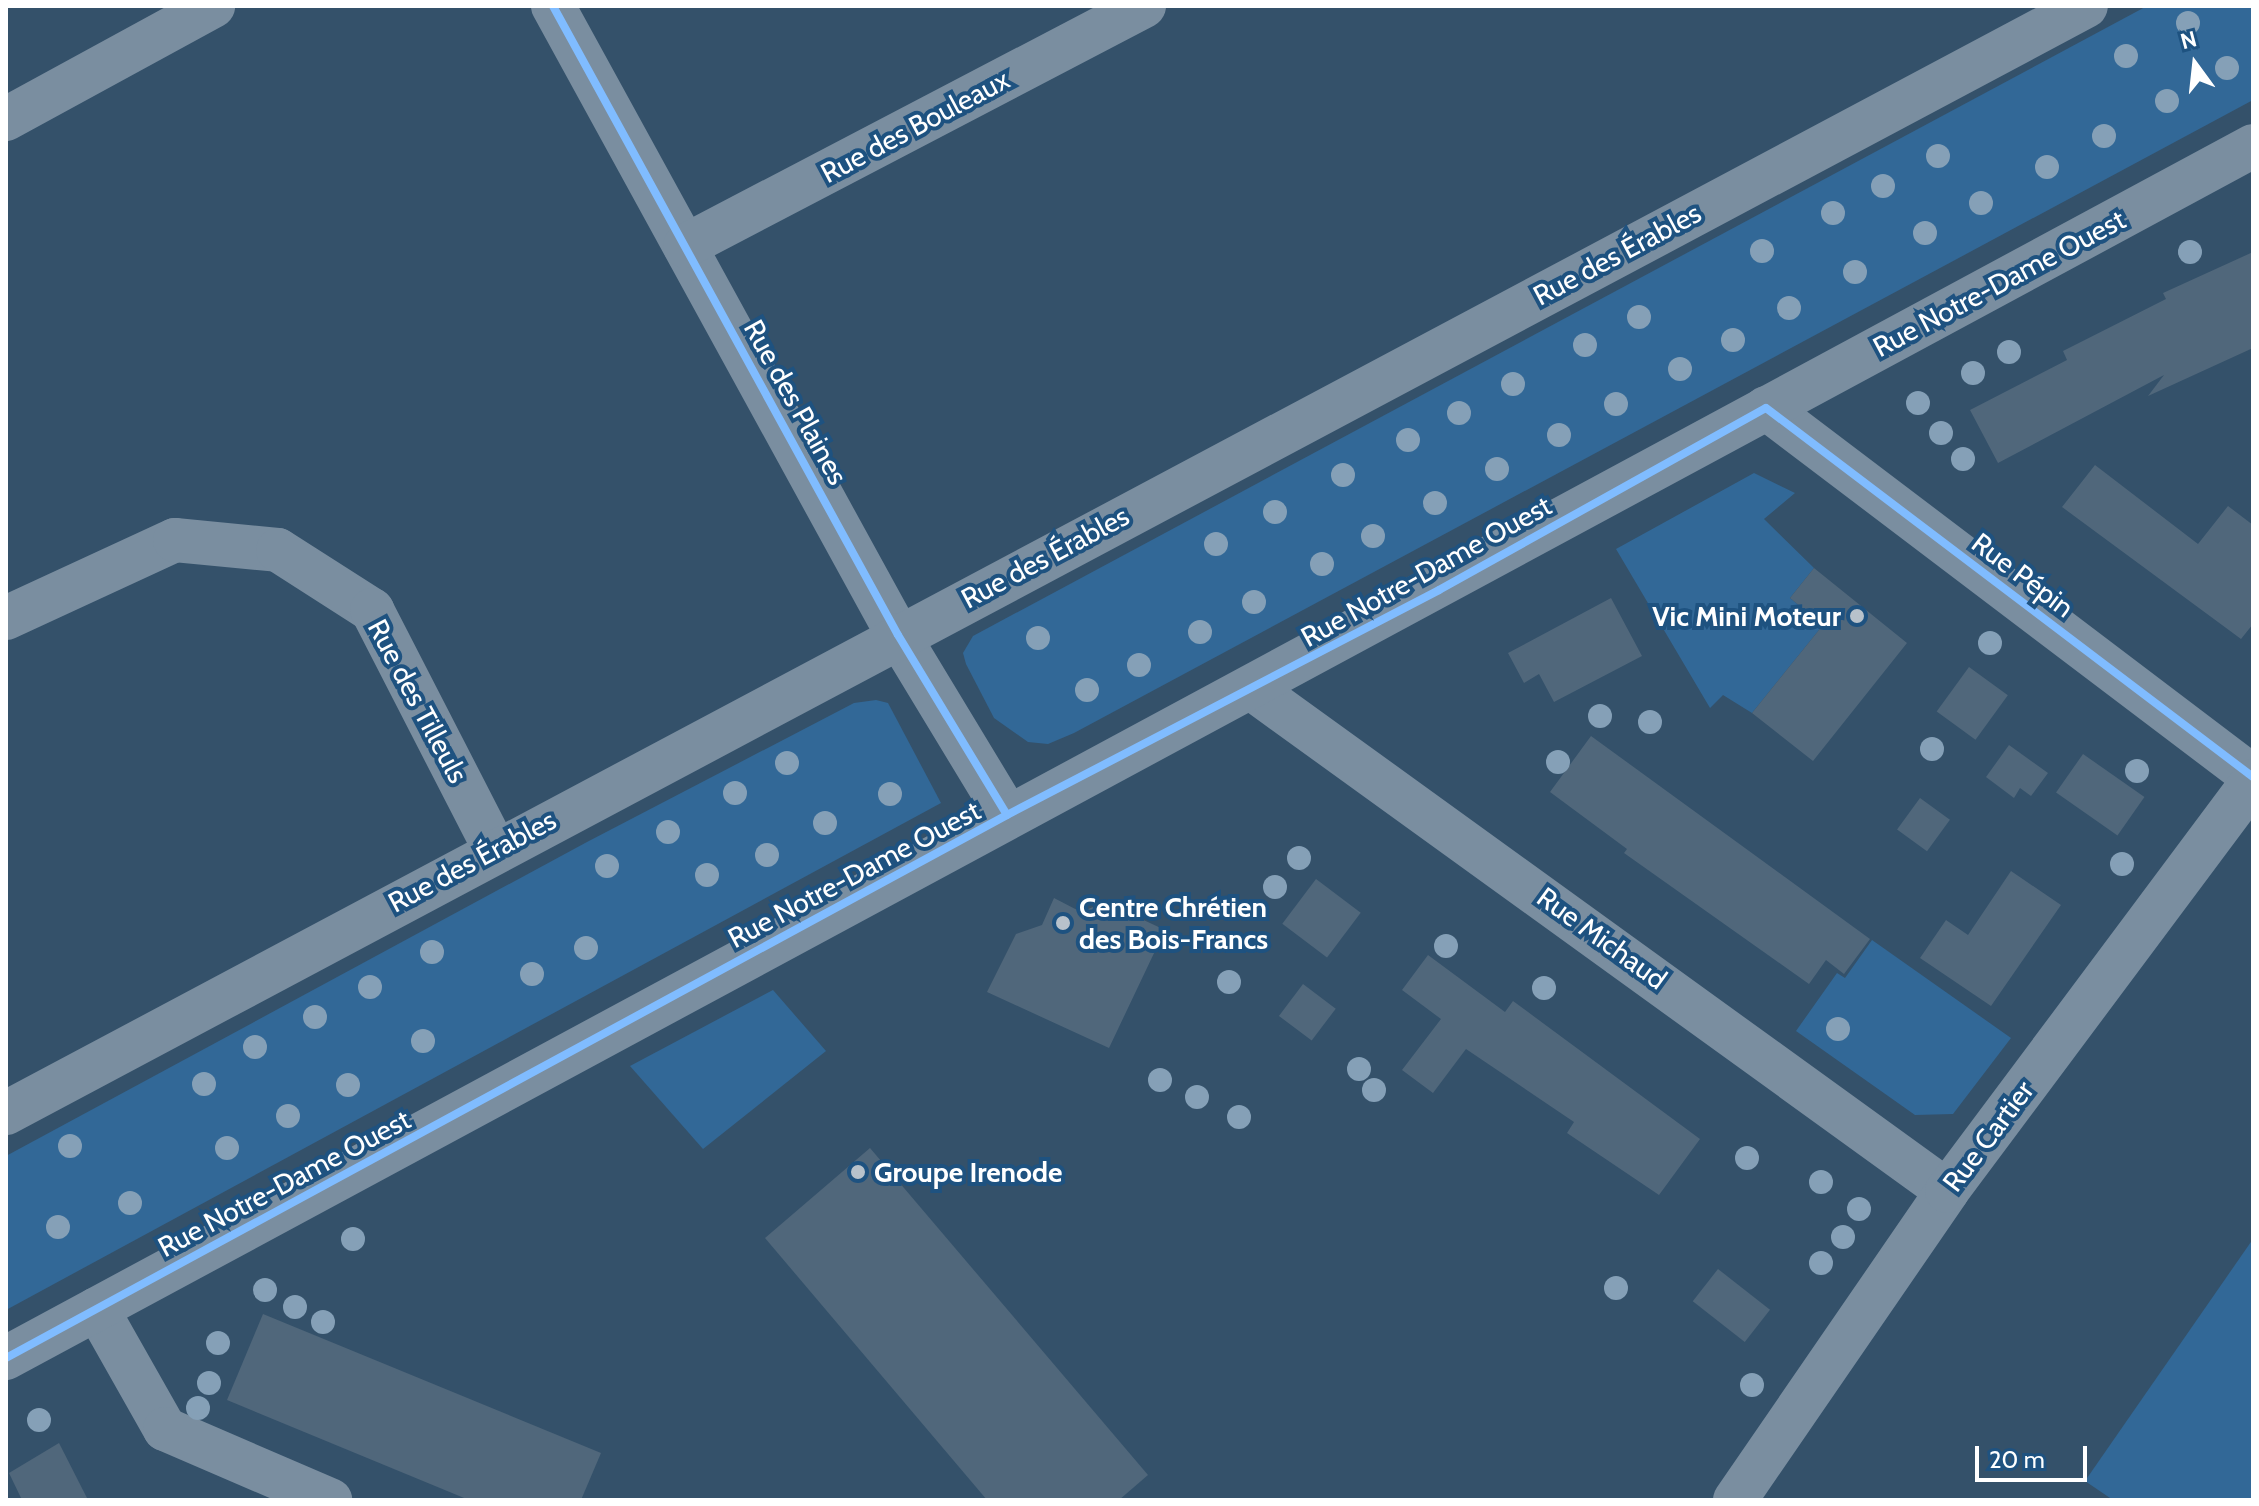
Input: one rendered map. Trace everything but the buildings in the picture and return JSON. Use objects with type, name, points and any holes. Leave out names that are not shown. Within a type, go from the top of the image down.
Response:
[{"type":"street","points":[[6,119],[213,6]]},
{"type":"street","name":"Rue des Plaines","points":[[553,6],[898,635],[1007,815]]},
{"type":"street","name":"Rue des Bouleaux","points":[[685,246],[1144,6]]},
{"type":"street","name":"Rue des Érables","points":[[6,1113],[495,849],[2086,6]]},
{"type":"street","name":"Rue Notre-Dame Ouest","points":[[6,1358],[1007,815],[1254,690],[1766,408],[2253,146]]},
{"type":"street","name":"Rue Pépin","points":[[1766,408],[2253,779]]},
{"type":"street","name":"Rue des Tilleuls","points":[[6,618],[175,540],[278,550],[372,610],[495,849]]},
{"type":"street","name":"Rue Michaud","points":[[1254,690],[1947,1191]]},
{"type":"street","name":"Rue Cartier","points":[[1735,1500],[1947,1191],[2253,779]]},
{"type":"street","points":[[97,1309],[165,1429],[330,1500]]},
{"type":"shaded area","points":[[2147,6],[2253,6],[2253,100],[1074,733],[1048,744],[1028,742],[994,718],[963,653],[973,636]]},
{"type":"shaded area","points":[[1754,473],[1795,493],[1764,519],[1814,568],[1790,598],[1823,625],[1752,713],[1723,695],[1710,708],[1616,549]]},
{"type":"shaded area","points":[[876,700],[888,703],[941,803],[6,1310],[6,1156],[587,842],[854,703]]},
{"type":"shaded area","points":[[1872,940],[2011,1038],[1953,1114],[1915,1115],[1796,1031],[1837,973],[1845,978]]},
{"type":"shaded area","points":[[773,990],[826,1051],[703,1149],[630,1066]]},
{"type":"shaded area","points":[[2253,1239],[2253,1500],[2113,1500],[2085,1481]]},
{"type":"cycle path","points":[[553,6],[898,635],[1007,815]]},
{"type":"cycle path","points":[[6,1358],[1007,815],[1439,590],[1766,408],[2253,777]]},
{"type":"place","name":"Vic Mini Moteur","points":[[1857,616]]},
{"type":"place","name":"Centre Chrétien des Bois-Francs","points":[[1063,923]]},
{"type":"place","name":"Groupe Irenode","points":[[858,1172]]}]
